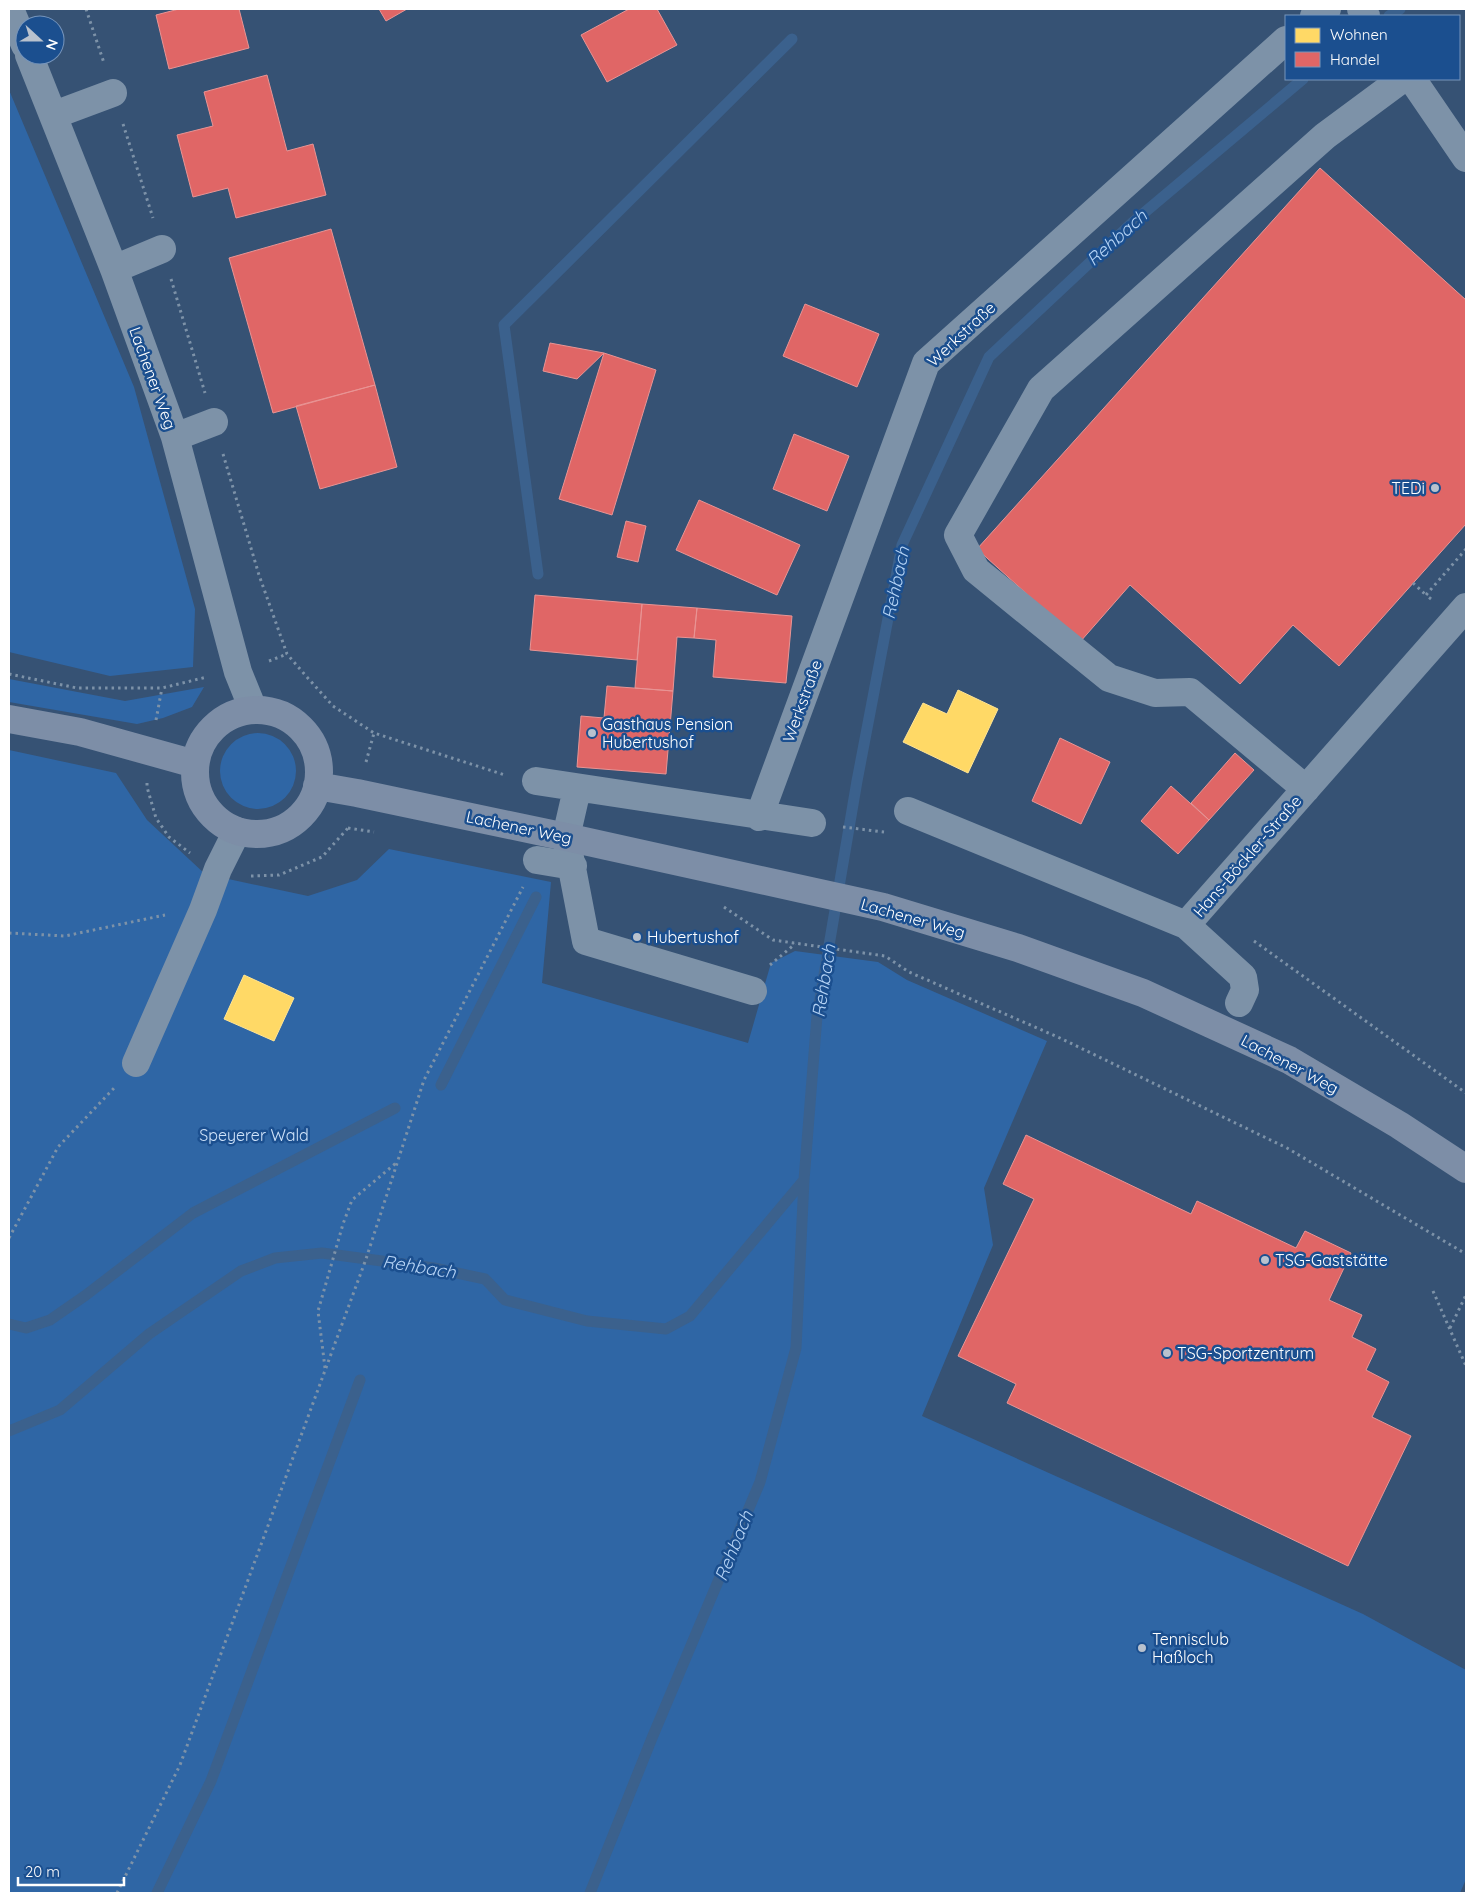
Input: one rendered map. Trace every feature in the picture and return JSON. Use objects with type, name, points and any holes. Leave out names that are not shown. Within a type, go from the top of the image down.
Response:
[{"type":"main road","points":[[253,709],[271,711],[289,718],[305,732],[314,749],[319,769],[317,786],[310,804],[300,817],[286,827],[270,833],[253,834],[237,831],[218,821],[204,805],[196,785],[195,764],[201,744],[214,727],[231,715],[253,709]]},
{"type":"main road","points":[[9,718],[80,732],[195,764]]},
{"type":"main road","name":"Lachener Weg","points":[[317,786],[566,836],[883,907],[1018,948],[1143,993],[1289,1060],[1399,1125],[1466,1169]]},
{"type":"street","points":[[10,9],[15,21]]},
{"type":"street","points":[[1316,15],[1327,9]]},
{"type":"street","name":"Werkstraße","points":[[759,816],[926,363],[1285,41]]},
{"type":"street","name":"Lachener Weg","points":[[33,65],[114,269],[174,437],[238,672],[253,709]]},
{"type":"street","points":[[1306,789],[1190,692],[1155,694],[1109,678],[976,570],[958,535],[1041,388],[1324,136],[1401,80]]},
{"type":"street","points":[[1413,80],[1466,158]]},
{"type":"street","points":[[54,115],[114,93]]},
{"type":"street","points":[[114,269],[162,249]]},
{"type":"street","points":[[174,437],[214,422]]},
{"type":"street","name":"Hans-Böckler-Straße","points":[[908,811],[1186,925],[1466,608]]},
{"type":"street","points":[[536,782],[812,823]]},
{"type":"street","points":[[577,789],[566,836],[586,941],[753,991]]},
{"type":"street","points":[[136,1063],[203,910],[218,869],[237,831]]},
{"type":"street","points":[[537,860],[573,866]]},
{"type":"street","points":[[1186,925],[1243,977],[1245,990],[1239,1002]]},
{"type":"path","points":[[86,9],[162,249],[259,575],[287,654],[334,706],[374,733],[520,780],[536,782]]},
{"type":"path","points":[[1413,583],[1426,595]]},
{"type":"path","points":[[9,674],[77,688],[162,688]]},
{"type":"path","points":[[812,823],[891,833]]},
{"type":"path","points":[[218,869],[246,876],[279,875],[322,857],[348,828]]},
{"type":"path","points":[[118,1893],[180,1765],[366,1258],[424,1080],[537,860]]},
{"type":"path","points":[[9,933],[65,936],[177,913],[203,910]]},
{"type":"path","points":[[1249,938],[1266,948],[1466,1093]]},
{"type":"path","points":[[796,943],[885,956],[909,972],[1060,1038],[1287,1148],[1466,1254]]},
{"type":"path","points":[[9,1238],[58,1146],[128,1074],[136,1063]]},
{"type":"path","points":[[326,1368],[318,1311],[343,1224],[352,1200],[397,1163]]},
{"type":"path","points":[[1433,1291],[1466,1366]]},
{"type":"path","points":[[1450,1329],[1466,1294]]},
{"type":"green space","points":[[9,90],[134,387],[195,609],[193,667],[110,676],[9,652]]},
{"type":"green space","points":[[9,679],[125,701],[204,687],[192,707],[163,718],[137,724],[9,702]]},
{"type":"green space","points":[[258,733],[272,736],[285,744],[293,757],[296,771],[293,785],[285,798],[272,806],[258,809],[244,806],[231,798],[223,785],[220,771],[223,757],[231,744],[244,736]]},
{"type":"green space","name":"Speyerer Wald","points":[[9,750],[116,773],[147,820],[205,874],[308,896],[357,880],[389,849],[551,882],[542,983],[748,1043],[771,963],[795,951],[878,962],[907,980],[1047,1041],[984,1188],[993,1245],[922,1416],[1363,1614],[1466,1670],[1466,1879],[1460,1893],[9,1893]]},
{"type":"building: Wohnen","points":[[958,690],[998,709],[968,773],[903,742],[923,703],[947,714]]},
{"type":"building: Wohnen","points":[[244,975],[294,998],[274,1041],[224,1019]]},
{"type":"building: Handel","points":[[179,9],[239,9],[249,48],[169,69],[156,15]]},
{"type":"building: Handel","points":[[379,9],[407,9],[386,21]]},
{"type":"building: Handel","points":[[629,9],[657,9],[677,45],[607,82],[581,35]]},
{"type":"building: Handel","points":[[267,75],[287,151],[313,144],[326,195],[236,218],[228,188],[193,197],[177,135],[213,126],[204,92]]},
{"type":"building: Handel","points":[[1320,168],[1466,300],[1466,524],[1339,666],[1293,625],[1240,684],[1130,585],[1080,642],[977,549]]},
{"type":"building: Handel","points":[[331,229],[375,385],[273,413],[229,258]]},
{"type":"building: Handel","points":[[805,304],[879,334],[857,387],[783,356]]},
{"type":"building: Handel","points":[[550,343],[604,353],[577,379],[543,371]]},
{"type":"building: Handel","points":[[604,353],[656,370],[612,515],[559,499]]},
{"type":"building: Handel","points":[[375,385],[397,467],[320,489],[296,406]]},
{"type":"building: Handel","points":[[794,434],[849,456],[827,511],[773,489]]},
{"type":"building: Handel","points":[[699,500],[800,545],[777,595],[676,550]]},
{"type":"building: Handel","points":[[626,521],[646,526],[638,562],[617,557]]},
{"type":"building: Handel","points":[[535,595],[642,604],[637,660],[530,650]]},
{"type":"building: Handel","points":[[642,604],[697,608],[694,638],[677,637],[673,691],[635,688]]},
{"type":"building: Handel","points":[[697,608],[792,616],[786,683],[713,677],[716,640],[694,638]]},
{"type":"building: Handel","points":[[607,686],[673,691],[666,774],[577,767],[581,716],[604,718]]},
{"type":"building: Handel","points":[[1060,738],[1110,762],[1081,824],[1032,801]]},
{"type":"building: Handel","points":[[1235,753],[1254,770],[1209,820],[1191,803]]},
{"type":"building: Handel","points":[[1171,786],[1209,820],[1178,854],[1141,821]]},
{"type":"building: Handel","name":"TSG-Sportzentrum","points":[[1026,1135],[1191,1214],[1197,1201],[1296,1248],[1305,1231],[1351,1253],[1329,1300],[1362,1315],[1352,1337],[1376,1349],[1366,1370],[1389,1382],[1372,1417],[1411,1436],[1348,1566],[1007,1403],[1016,1384],[958,1356],[1034,1199],[1003,1184]]},
{"type":"waterway","name":"Rehbach","points":[[1391,15],[1400,9]]},
{"type":"waterway","points":[[538,574],[504,325],[792,39]]},
{"type":"waterway","name":"Rehbach","points":[[590,1893],[652,1738],[760,1482],[796,1348],[804,1180],[817,1016],[857,781],[902,545],[989,357],[1132,223],[1302,80]]},
{"type":"waterway","points":[[441,1085],[536,897]]},
{"type":"waterway","points":[[9,1324],[26,1328],[50,1320],[86,1295],[193,1213],[395,1108]]},
{"type":"waterway","name":"Rehbach","points":[[9,1431],[60,1410],[149,1334],[241,1271],[275,1258],[322,1253],[434,1268],[485,1279],[505,1300],[587,1321],[666,1329],[690,1316],[804,1180]]},
{"type":"waterway","points":[[157,1893],[211,1781],[360,1380]]},
{"type":"place","name":"TEDi","points":[[1435,488]]},
{"type":"place","name":"Gasthaus Pension Hubertushof","points":[[592,733]]},
{"type":"place","name":"Hubertushof","points":[[637,937]]},
{"type":"place","name":"TSG-Gaststätte","points":[[1265,1260]]},
{"type":"place","name":"TSG-Sportzentrum","points":[[1167,1353]]},
{"type":"place","name":"Tennisclub Haßloch","points":[[1142,1648]]}]
